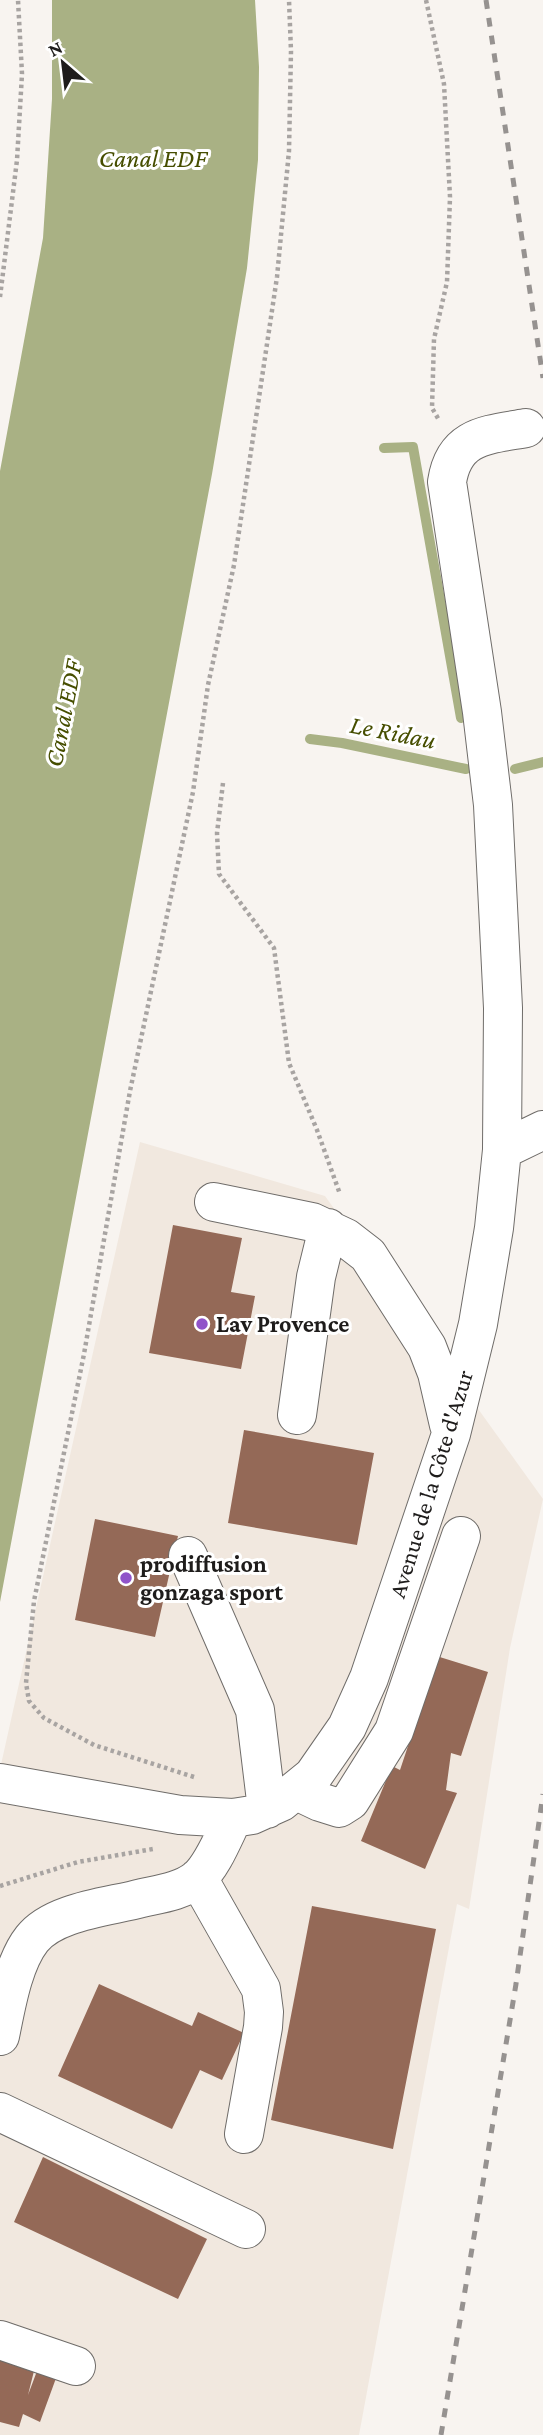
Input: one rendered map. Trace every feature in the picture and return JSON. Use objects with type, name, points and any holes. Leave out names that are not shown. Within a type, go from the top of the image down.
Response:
[{"type":"street","points":[[457,452],[472,440],[526,428]]},
{"type":"street","name":"Avenue de la Côte d'Azur","points":[[198,1878],[265,1806],[313,1776],[347,1727],[369,1678],[452,1434],[480,1310],[494,1228],[502,1150],[503,1008],[493,805],[482,712],[447,482],[449,467],[457,452]]},
{"type":"street","points":[[502,1150],[543,1130]]},
{"type":"street","points":[[214,1202],[312,1222],[336,1215]]},
{"type":"street","points":[[297,1415],[316,1277],[336,1215]]},
{"type":"street","points":[[336,1215],[346,1238],[368,1255],[416,1328],[433,1360],[452,1434]]},
{"type":"street","points":[[0,1783],[180,1815],[320,1802],[339,1808],[350,1801],[394,1731],[461,1536]]},
{"type":"street","points":[[188,1556],[255,1710],[265,1806]]},
{"type":"street","points":[[0,2036],[8,2000],[25,1952],[32,1938],[43,1929],[72,1915],[178,1889],[198,1878],[261,1989],[263,2026],[244,2134]]},
{"type":"street","points":[[0,2112],[246,2229]]},
{"type":"street","points":[[0,2340],[75,2366]]},
{"type":"path","points":[[0,297],[17,160],[22,74],[18,0]]},
{"type":"path","points":[[204,1780],[94,1745],[44,1718],[29,1701],[26,1683],[34,1601],[84,1354],[130,1091],[193,792],[208,685],[234,565],[277,277],[289,151],[289,0]]},
{"type":"path","points":[[426,0],[444,84],[450,197],[447,282],[434,340],[432,408],[457,452]]},
{"type":"path","points":[[223,783],[217,833],[219,874],[274,948],[289,1063],[317,1130],[334,1181],[336,1215]]},
{"type":"path","points":[[0,1886],[78,1862],[163,1846],[170,1839],[180,1815]]},
{"type":"shaded area","points":[[140,1142],[325,1196],[543,1499],[510,1648],[469,1909],[457,1904],[359,2435],[0,2435],[0,1769]]},
{"type":"water","name":"Canal EDF","points":[[52,0],[255,0],[259,67],[258,160],[247,268],[212,474],[0,1602],[0,471],[43,238],[52,99]]},
{"type":"building","name":"Lav Provence","points":[[173,1225],[242,1238],[231,1292],[255,1296],[241,1369],[149,1353]]},
{"type":"building","points":[[244,1430],[374,1453],[357,1545],[228,1523]]},
{"type":"building","name":"prodiffusion gonzaga sport","points":[[95,1519],[178,1536],[155,1637],[75,1620]]},
{"type":"building","points":[[430,1654],[488,1672],[461,1756],[451,1753],[446,1790],[457,1793],[425,1869],[361,1841],[392,1766],[400,1770],[410,1740]]},
{"type":"building","points":[[312,1906],[436,1929],[393,2149],[271,2120]]},
{"type":"building","points":[[99,1984],[192,2026],[198,2012],[244,2033],[222,2080],[200,2070],[172,2129],[58,2076]]},
{"type":"building","points":[[43,2157],[207,2239],[178,2299],[14,2222]]},
{"type":"building","points":[[0,2353],[36,2363],[28,2395],[40,2363],[59,2370],[40,2422],[23,2414],[19,2427],[0,2422]]},
{"type":"waterway","points":[[384,448],[413,447],[461,718]]},
{"type":"waterway","name":"Le Ridau","points":[[310,739],[342,743],[466,769]]},
{"type":"waterway","name":"Le Ridau","points":[[515,769],[543,762]]},
{"type":"railway","points":[[486,0],[543,378]]},
{"type":"railway","points":[[441,2435],[516,1984],[543,1794]]},
{"type":"place","name":"Lav Provence","points":[[202,1324]]},
{"type":"place","name":"prodiffusion gonzaga sport","points":[[126,1578]]}]
